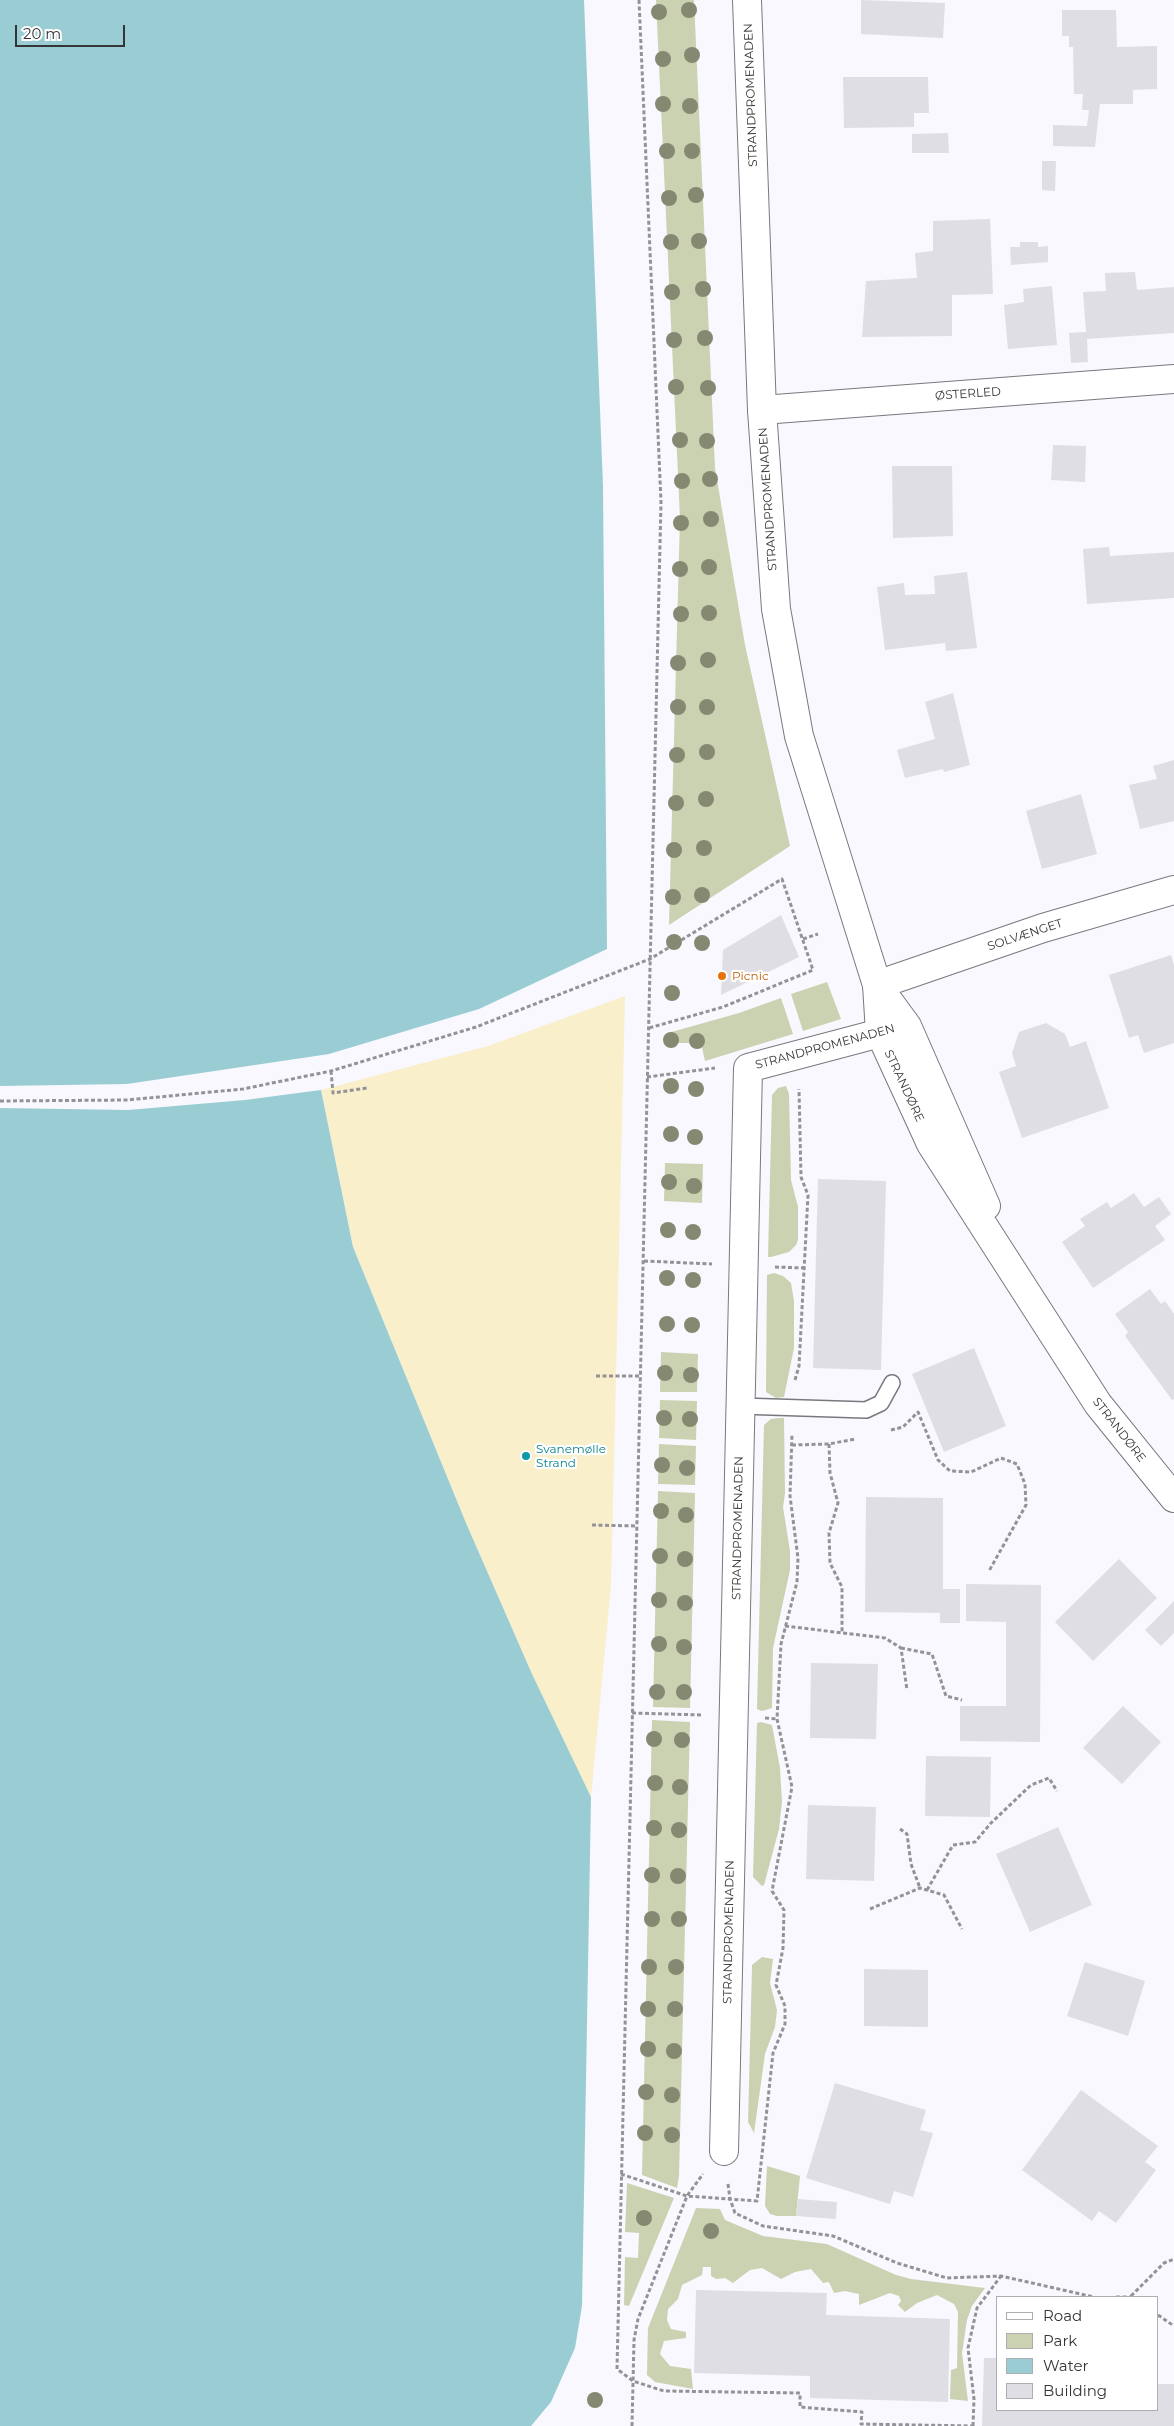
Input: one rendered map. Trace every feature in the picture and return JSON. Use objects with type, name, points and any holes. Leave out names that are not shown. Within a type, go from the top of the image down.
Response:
[{"type":"street","name":"STRANDPROMENADEN","points":[[747,0],[762,410],[776,610],[799,736],[877,985]]},
{"type":"street","name":"ØSTERLED","points":[[762,410],[1174,379]]},
{"type":"street","name":"SOLVÆNGET","points":[[877,985],[1043,928],[1174,890]]},
{"type":"street","name":"STRANDØRE","points":[[877,985],[907,1026],[1019,1283]]},
{"type":"street","name":"STRANDØRE","points":[[877,985],[880,1033],[931,1144],[1098,1404],[1174,1498]]},
{"type":"street","name":"STRANDPROMENADEN","points":[[724,2151],[748,1068],[907,1026]]},
{"type":"lane","points":[[740,1406],[866,1410],[881,1403],[892,1383]]},
{"type":"path","points":[[639,0],[661,502],[617,2369],[633,2381],[664,2391],[800,2393],[800,2407],[862,2412],[861,2424],[972,2426],[974,2399],[968,2348],[977,2308],[1001,2276]]},
{"type":"path","points":[[0,1101],[127,1100],[243,1088],[331,1071],[476,1027],[650,959],[782,879],[813,970],[723,1007],[649,1028]]},
{"type":"path","points":[[803,939],[818,934]]},
{"type":"path","points":[[621,2174],[687,2196],[757,2201],[773,2052],[785,2024],[785,2006],[776,1985],[783,1948],[784,1910],[772,1891],[792,1787],[777,1724],[781,1644],[797,1582],[798,1558],[790,1496],[792,1387],[799,1366],[808,1195],[801,1177],[799,1091],[792,1056]]},
{"type":"path","points":[[648,1078],[705,1068],[748,1068]]},
{"type":"path","points":[[331,1071],[333,1093],[367,1088]]},
{"type":"path","points":[[644,1261],[718,1265]]},
{"type":"path","points":[[768,1266],[805,1268]]},
{"type":"path","points":[[596,1376],[640,1376]]},
{"type":"path","points":[[889,1431],[903,1427],[918,1412],[938,1460],[950,1471],[971,1472],[1000,1458],[1017,1464],[1025,1484],[1026,1505],[989,1571]]},
{"type":"path","points":[[792,1445],[829,1444],[864,1437]]},
{"type":"path","points":[[829,1444],[830,1473],[838,1503],[829,1533],[830,1563],[842,1587],[842,1632]]},
{"type":"path","points":[[592,1526],[637,1526]]},
{"type":"path","points":[[785,1626],[885,1638],[901,1648],[932,1654],[946,1696],[962,1700]]},
{"type":"path","points":[[901,1648],[907,1690]]},
{"type":"path","points":[[632,1713],[708,1716]]},
{"type":"path","points":[[927,1890],[953,1845],[976,1842],[991,1823],[1030,1785],[1049,1778],[1057,1790]]},
{"type":"path","points":[[900,1829],[907,1834],[911,1864],[920,1888]]},
{"type":"path","points":[[870,1909],[920,1888],[944,1895],[962,1929]]},
{"type":"path","points":[[632,2426],[634,2340],[646,2294],[687,2196],[724,2151]]},
{"type":"path","points":[[724,2151],[730,2199],[735,2213],[763,2226],[833,2236],[897,2263],[947,2278],[1001,2276],[1090,2296]]},
{"type":"path","points":[[1132,2296],[1164,2263],[1174,2259]]},
{"type":"path","points":[[1159,2316],[1174,2326]]},
{"type":"green space","points":[[656,0],[694,0],[715,468],[745,645],[790,846],[669,925],[680,518]]},
{"type":"green space","points":[[827,982],[841,1019],[803,1031],[791,994]]},
{"type":"green space","points":[[781,998],[793,1034],[705,1061],[701,1043],[668,1043],[668,1033],[739,1013]]},
{"type":"green space","points":[[786,1086],[789,1094],[791,1180],[798,1207],[798,1240],[789,1252],[768,1257],[772,1095],[778,1088]]},
{"type":"green space","points":[[665,1163],[703,1164],[702,1203],[664,1201]]},
{"type":"green space","points":[[774,1273],[783,1276],[791,1283],[794,1301],[794,1348],[784,1397],[776,1398],[766,1392],[767,1275]]},
{"type":"green space","points":[[661,1352],[698,1354],[697,1392],[660,1392]]},
{"type":"green space","points":[[660,1400],[697,1401],[696,1440],[659,1438]]},
{"type":"green space","points":[[784,1418],[785,1493],[783,1507],[790,1551],[790,1570],[773,1648],[772,1708],[762,1711],[757,1709],[764,1425],[771,1419]]},
{"type":"green space","points":[[659,1444],[696,1446],[695,1485],[658,1484]]},
{"type":"green space","points":[[658,1491],[695,1493],[690,1708],[653,1707]]},
{"type":"green space","points":[[652,1720],[690,1722],[679,2176],[677,2188],[642,2175]]},
{"type":"green space","points":[[761,1722],[772,1725],[780,1768],[782,1802],[779,1829],[764,1885],[762,1886],[753,1877],[757,1723]]},
{"type":"green space","points":[[762,1957],[773,1959],[770,1983],[777,2010],[775,2027],[765,2054],[754,2133],[748,2122],[752,1965]]},
{"type":"green space","points":[[767,2166],[800,2176],[796,2216],[770,2214],[765,2206]]},
{"type":"green space","points":[[627,2183],[674,2198],[629,2306],[624,2305],[625,2257],[638,2258],[639,2233],[625,2232]]},
{"type":"green space","points":[[696,2208],[720,2209],[725,2220],[763,2236],[827,2244],[896,2275],[911,2279],[985,2288],[972,2306],[967,2320],[962,2353],[968,2401],[950,2399],[951,2370],[957,2368],[958,2312],[954,2304],[937,2295],[917,2303],[905,2312],[898,2305],[901,2301],[899,2296],[890,2293],[859,2305],[859,2294],[845,2291],[834,2293],[829,2282],[823,2283],[811,2269],[795,2272],[781,2279],[762,2268],[750,2270],[733,2283],[725,2278],[716,2279],[711,2276],[711,2267],[703,2267],[702,2275],[682,2285],[678,2299],[668,2309],[667,2320],[671,2329],[686,2332],[686,2338],[664,2341],[660,2354],[670,2366],[691,2369],[693,2389],[655,2382],[647,2375],[648,2328]]},
{"type":"sand","name":"Svanemølle Strand","points":[[625,996],[611,1586],[591,1797],[532,1674],[466,1523],[353,1247],[321,1090],[488,1046]]},
{"type":"water","points":[[0,0],[584,0],[603,486],[607,949],[479,1009],[329,1054],[127,1084],[0,1086]]},
{"type":"water","points":[[321,1090],[353,1247],[466,1523],[532,1674],[591,1797],[582,2306],[575,2348],[551,2402],[531,2426],[0,2426],[0,1108],[128,1110],[245,1100]]},
{"type":"building","points":[[861,0],[945,3],[943,38],[861,34]]},
{"type":"building","points":[[1062,10],[1116,10],[1117,47],[1157,46],[1157,89],[1133,90],[1133,104],[1100,104],[1095,147],[1053,146],[1053,125],[1087,126],[1089,110],[1082,110],[1083,94],[1074,94],[1073,47],[1069,47],[1069,36],[1062,36]]},
{"type":"building","points":[[843,77],[928,77],[929,113],[914,113],[914,127],[844,128]]},
{"type":"building","points":[[948,133],[949,153],[912,153],[912,134]]},
{"type":"building","points":[[1042,161],[1056,161],[1055,191],[1042,190]]},
{"type":"building","points":[[990,219],[993,294],[952,295],[952,336],[862,337],[866,281],[917,278],[915,253],[933,251],[933,221]]},
{"type":"building","points":[[1020,242],[1038,242],[1038,247],[1048,246],[1048,262],[1011,265],[1010,247],[1020,247]]},
{"type":"building","points":[[1135,272],[1137,290],[1174,287],[1174,333],[1087,339],[1088,362],[1071,363],[1069,333],[1086,332],[1083,292],[1106,291],[1105,273]]},
{"type":"building","points":[[1052,286],[1057,345],[1008,349],[1004,305],[1024,302],[1023,289]]},
{"type":"building","points":[[1053,445],[1086,446],[1085,482],[1051,480]]},
{"type":"building","points":[[892,466],[952,466],[953,536],[893,538]]},
{"type":"building","points":[[1109,547],[1110,556],[1174,552],[1174,598],[1087,604],[1083,549]]},
{"type":"building","points":[[967,572],[977,648],[946,651],[945,643],[885,650],[877,587],[904,583],[905,595],[935,594],[934,576]]},
{"type":"building","points":[[953,693],[970,765],[944,772],[943,769],[905,778],[897,750],[935,739],[925,702]]},
{"type":"building","points":[[1174,760],[1174,821],[1140,829],[1129,785],[1157,779],[1153,766]]},
{"type":"building","points":[[1081,794],[1097,854],[1042,869],[1026,811]]},
{"type":"building","points":[[781,915],[799,957],[721,995],[723,950]]},
{"type":"building","points":[[1171,955],[1174,965],[1174,1043],[1144,1053],[1138,1035],[1129,1038],[1109,975]]},
{"type":"building","points":[[1046,1023],[1065,1034],[1070,1047],[1086,1041],[1109,1108],[1022,1138],[999,1072],[1016,1066],[1012,1053],[1019,1032]]},
{"type":"building","points":[[818,1179],[886,1181],[881,1370],[813,1368]]},
{"type":"building","points":[[1134,1193],[1144,1207],[1159,1197],[1171,1214],[1155,1226],[1165,1240],[1093,1288],[1062,1242],[1085,1226],[1080,1219],[1107,1202],[1111,1208]]},
{"type":"building","points":[[1150,1289],[1161,1304],[1165,1301],[1174,1314],[1174,1399],[1172,1400],[1125,1336],[1128,1332],[1115,1314]]},
{"type":"building","points":[[974,1348],[1006,1426],[944,1452],[912,1374]]},
{"type":"building","points":[[866,1497],[943,1498],[943,1589],[960,1589],[960,1623],[940,1623],[940,1613],[865,1612]]},
{"type":"building","points":[[1119,1559],[1157,1598],[1093,1661],[1055,1622]]},
{"type":"building","points":[[966,1584],[1041,1585],[1040,1742],[960,1741],[960,1706],[1006,1706],[1006,1622],[966,1621]]},
{"type":"building","points":[[1174,1601],[1174,1633],[1161,1646],[1145,1630]]},
{"type":"building","points":[[811,1663],[878,1664],[876,1739],[810,1738]]},
{"type":"building","points":[[1123,1706],[1161,1742],[1122,1784],[1083,1748]]},
{"type":"building","points":[[926,1756],[991,1757],[990,1817],[925,1816]]},
{"type":"building","points":[[808,1805],[876,1807],[874,1881],[806,1879]]},
{"type":"building","points":[[1058,1827],[1092,1905],[1030,1932],[996,1854]]},
{"type":"building","points":[[1085,1962],[1145,1981],[1128,2036],[1067,2016]]},
{"type":"building","points":[[864,1969],[928,1970],[928,2027],[864,2026]]},
{"type":"building","points":[[835,2083],[926,2110],[920,2130],[933,2133],[913,2197],[894,2191],[890,2204],[806,2178]]},
{"type":"building","points":[[1081,2090],[1158,2146],[1145,2162],[1156,2170],[1116,2223],[1099,2211],[1092,2221],[1022,2170]]},
{"type":"building","points":[[798,2199],[837,2202],[836,2219],[796,2216]]},
{"type":"building","points":[[696,2290],[827,2293],[826,2315],[950,2319],[948,2402],[810,2398],[810,2376],[694,2373]]},
{"type":"building","points":[[984,2358],[996,2358],[996,2411],[1159,2411],[1159,2384],[1174,2384],[1174,2426],[982,2426]]},
{"type":"place","name":"Picnic","points":[[722,976]]},
{"type":"place","name":"Svanemølle Strand","points":[[526,1456]]}]
